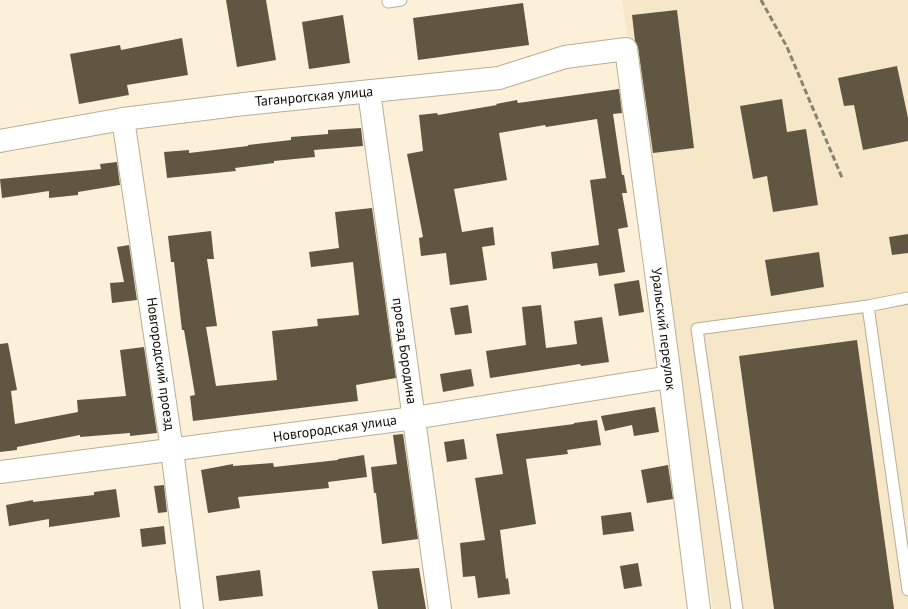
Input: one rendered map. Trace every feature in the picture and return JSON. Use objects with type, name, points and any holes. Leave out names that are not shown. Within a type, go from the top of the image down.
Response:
[{"type":"street","name":"Таганрогская улица","points":[[0,140],[123,119],[244,104],[499,78],[565,57],[626,50]]},
{"type":"street","name":"Уральский переулок","points":[[626,50],[670,377],[698,609]]},
{"type":"street","name":"проезд Бородина","points":[[369,92],[440,609]]},
{"type":"street","name":"Новгородский проезд","points":[[123,119],[172,450],[192,609]]},
{"type":"street","name":"Новгородская улица","points":[[0,472],[414,418],[670,377]]},
{"type":"lane","points":[[388,0],[388,2],[401,0]]},
{"type":"lane","points":[[737,609],[698,329],[868,306],[908,298]]},
{"type":"lane","points":[[868,306],[908,590]]},
{"type":"shaded area","points":[[622,0],[908,0],[908,609],[713,609]]},
{"type":"building","points":[[226,0],[266,0],[276,60],[237,67]]},
{"type":"building","points":[[523,3],[529,45],[418,60],[413,18]]},
{"type":"building","points":[[677,10],[694,148],[653,153],[632,15]]},
{"type":"building","points":[[343,15],[350,63],[309,69],[302,22]]},
{"type":"building","points":[[182,38],[188,75],[127,85],[129,95],[79,104],[70,54],[120,45],[121,50]]},
{"type":"building","points":[[897,66],[908,118],[908,141],[863,150],[854,105],[844,106],[838,78]]},
{"type":"building","points":[[619,89],[622,113],[613,114],[622,175],[624,175],[627,193],[622,193],[628,227],[618,229],[625,272],[599,276],[597,263],[553,269],[551,252],[599,245],[590,180],[606,178],[597,119],[546,127],[545,125],[499,133],[507,180],[454,189],[462,232],[493,227],[495,245],[482,247],[487,280],[450,285],[446,253],[421,256],[419,238],[423,237],[407,154],[423,151],[419,115],[437,113],[438,115],[517,100],[518,103]]},
{"type":"building","points":[[782,99],[787,132],[806,129],[818,205],[773,212],[767,176],[753,179],[740,106]]},
{"type":"building","points":[[361,128],[363,146],[314,150],[315,157],[274,161],[274,163],[235,168],[236,171],[167,178],[164,152],[189,150],[189,153],[248,146],[291,140],[291,137],[328,134],[328,130]]},
{"type":"building","points":[[117,162],[120,185],[78,192],[78,195],[49,198],[49,191],[2,198],[0,179],[101,169],[100,164]]},
{"type":"building","points":[[372,208],[396,378],[356,385],[358,401],[193,421],[190,396],[195,395],[184,330],[182,330],[174,262],[171,262],[168,236],[211,231],[214,259],[207,259],[217,326],[206,327],[216,386],[277,380],[272,331],[318,326],[317,319],[359,315],[353,262],[311,267],[309,252],[339,248],[335,212]]},
{"type":"building","points":[[908,234],[908,253],[892,255],[889,237]]},
{"type":"building","points":[[129,245],[137,300],[112,303],[110,283],[124,282],[117,247]]},
{"type":"building","points":[[819,252],[824,287],[771,296],[765,260]]},
{"type":"building","points":[[639,280],[644,312],[619,316],[614,284]]},
{"type":"building","points":[[468,305],[472,333],[455,335],[450,308]]},
{"type":"building","points":[[541,305],[546,348],[577,344],[574,321],[602,317],[609,362],[581,366],[580,364],[490,378],[486,351],[526,345],[522,307]]},
{"type":"building","points":[[857,340],[894,609],[774,609],[739,356]]},
{"type":"building","points":[[8,343],[17,390],[11,391],[15,424],[78,412],[77,400],[126,396],[120,350],[144,347],[157,433],[130,436],[130,433],[80,437],[80,435],[17,447],[17,450],[0,452],[0,344]]},
{"type":"building","points":[[471,369],[474,386],[443,392],[440,374]]},
{"type":"building","points":[[655,407],[659,432],[634,436],[632,425],[605,431],[601,416]]},
{"type":"building","points":[[597,420],[601,445],[567,450],[568,454],[526,459],[536,524],[500,530],[506,579],[508,578],[510,594],[478,598],[475,576],[463,577],[460,543],[485,540],[475,478],[503,474],[496,434]]},
{"type":"building","points":[[403,434],[418,539],[382,544],[376,493],[374,493],[371,467],[397,464],[393,435]]},
{"type":"building","points":[[464,439],[467,459],[447,462],[444,442]]},
{"type":"building","points":[[364,455],[367,477],[328,482],[329,488],[238,497],[240,508],[208,513],[201,470],[233,464],[233,466],[273,463],[274,467],[338,460]]},
{"type":"building","points":[[668,465],[673,499],[647,503],[641,470]]},
{"type":"building","points":[[164,485],[167,512],[158,513],[154,486]]},
{"type":"building","points":[[116,489],[120,517],[49,527],[49,519],[9,526],[6,505],[33,500],[33,502],[94,495],[94,492]]},
{"type":"building","points":[[631,512],[634,531],[603,535],[601,516]]},
{"type":"building","points":[[164,526],[166,544],[142,547],[140,529]]},
{"type":"building","points":[[638,563],[642,586],[624,589],[620,566]]},
{"type":"building","points":[[419,568],[426,609],[378,609],[372,571]]},
{"type":"building","points":[[260,570],[263,596],[219,601],[216,576]]},
{"type":"railway","points":[[761,0],[787,47],[843,180]]}]
